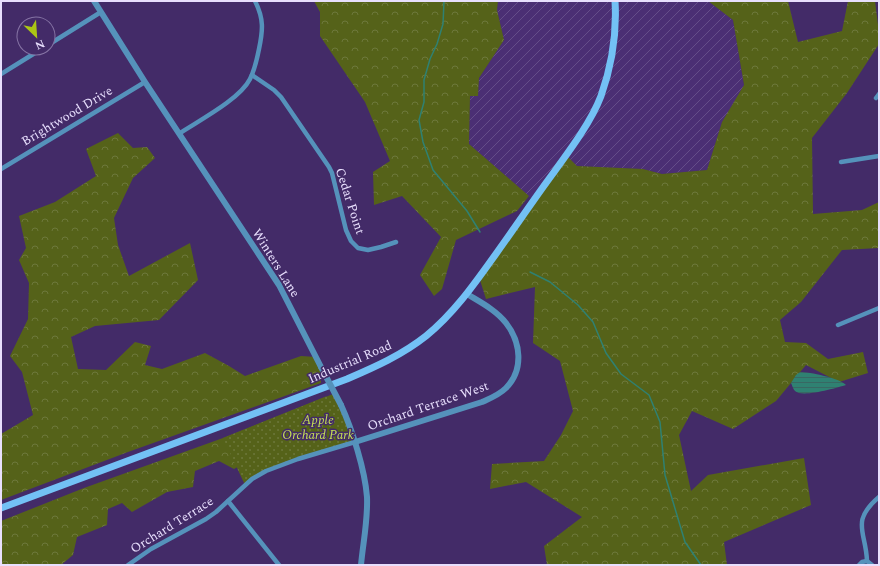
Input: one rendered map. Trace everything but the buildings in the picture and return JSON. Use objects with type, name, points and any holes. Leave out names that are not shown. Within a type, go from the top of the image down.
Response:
[{"type":"main road","name":"Industrial Road","points":[[1,508],[347,379],[397,356],[426,336],[447,317],[467,294],[566,156],[588,120],[600,98],[613,52],[616,24],[615,1]]},
{"type":"street","name":"Winters Lane","points":[[94,1],[145,82],[279,285],[341,405],[355,442],[363,473],[367,498],[366,524],[361,565]]},
{"type":"street","points":[[180,133],[240,93],[252,75],[263,32],[261,16],[255,1]]},
{"type":"street","points":[[56,40],[101,12]]},
{"type":"street","points":[[1,74],[30,56]]},
{"type":"street","name":"Cedar Point","points":[[252,75],[274,90],[281,97],[328,167],[334,180],[346,230],[351,242],[358,248],[368,250],[396,242]]},
{"type":"street","name":"Brightwood Drive","points":[[1,169],[145,82]]},
{"type":"street","points":[[841,162],[879,156]]},
{"type":"street","name":"Orchard Terrace West","points":[[355,442],[482,402],[494,397],[506,387],[515,374],[518,363],[519,354],[514,334],[506,322],[496,313],[467,294]]},
{"type":"street","points":[[838,326],[879,308]]},
{"type":"street","name":"Orchard Terrace","points":[[128,565],[151,549],[206,519],[252,479],[266,471],[298,459],[355,442]]},
{"type":"street","points":[[872,565],[867,561],[861,533],[862,518],[865,511],[879,497]]},
{"type":"street","points":[[228,501],[279,565]]},
{"type":"street","points":[[859,565],[862,562],[867,561]]},
{"type":"shaded area","points":[[498,1],[708,1],[733,20],[744,86],[722,122],[707,170],[662,174],[643,169],[577,166],[534,201],[469,144],[470,96],[478,95],[479,78],[504,40],[497,10]]},
{"type":"shaded area","points":[[800,372],[817,374],[838,380],[846,385],[819,392],[799,393],[794,390],[791,383]]},
{"type":"green space","points":[[314,1],[498,1],[497,10],[504,40],[479,78],[478,96],[470,96],[469,144],[529,196],[517,211],[456,240],[442,289],[434,296],[420,275],[441,237],[402,196],[374,205],[373,172],[390,161],[365,102],[320,36],[320,12]]},
{"type":"green space","points":[[708,1],[788,1],[798,42],[842,31],[848,1],[875,1],[879,44],[847,93],[812,138],[813,214],[862,210],[879,202],[879,248],[842,250],[801,302],[780,320],[785,342],[806,343],[828,359],[863,352],[868,373],[839,382],[806,365],[776,401],[733,429],[692,411],[679,435],[691,491],[708,475],[804,458],[811,505],[724,542],[727,565],[547,565],[544,546],[582,517],[526,482],[490,489],[492,464],[544,461],[561,435],[573,411],[560,361],[533,343],[535,287],[486,299],[479,277],[566,155],[577,166],[643,169],[662,174],[707,170],[722,122],[744,85],[733,20]]},
{"type":"green space","points":[[118,133],[133,148],[147,147],[155,158],[133,178],[114,218],[118,245],[129,276],[190,243],[198,280],[159,320],[95,326],[71,337],[78,369],[106,370],[135,342],[151,346],[145,365],[162,369],[205,353],[245,376],[301,356],[316,357],[321,367],[321,383],[128,452],[1,500],[1,434],[33,415],[22,372],[10,356],[28,319],[29,283],[19,260],[26,248],[19,216],[55,202],[96,176],[86,149]]},
{"type":"green space","name":"Apple Orchard Park","points":[[333,394],[355,442],[275,467],[245,485],[223,438]]},
{"type":"green space","points":[[327,396],[246,462],[234,469],[219,461],[195,471],[193,487],[167,492],[132,512],[122,503],[108,509],[107,525],[77,537],[73,555],[61,565],[1,565],[1,521],[84,488],[223,438]]},
{"type":"waterway","points":[[444,1],[443,24],[424,80],[424,102],[419,120],[423,142],[433,170],[467,211],[480,232]]},
{"type":"waterway","points":[[530,272],[550,282],[578,305],[593,322],[606,353],[621,374],[649,395],[660,422],[665,475],[685,542],[701,565]]}]
